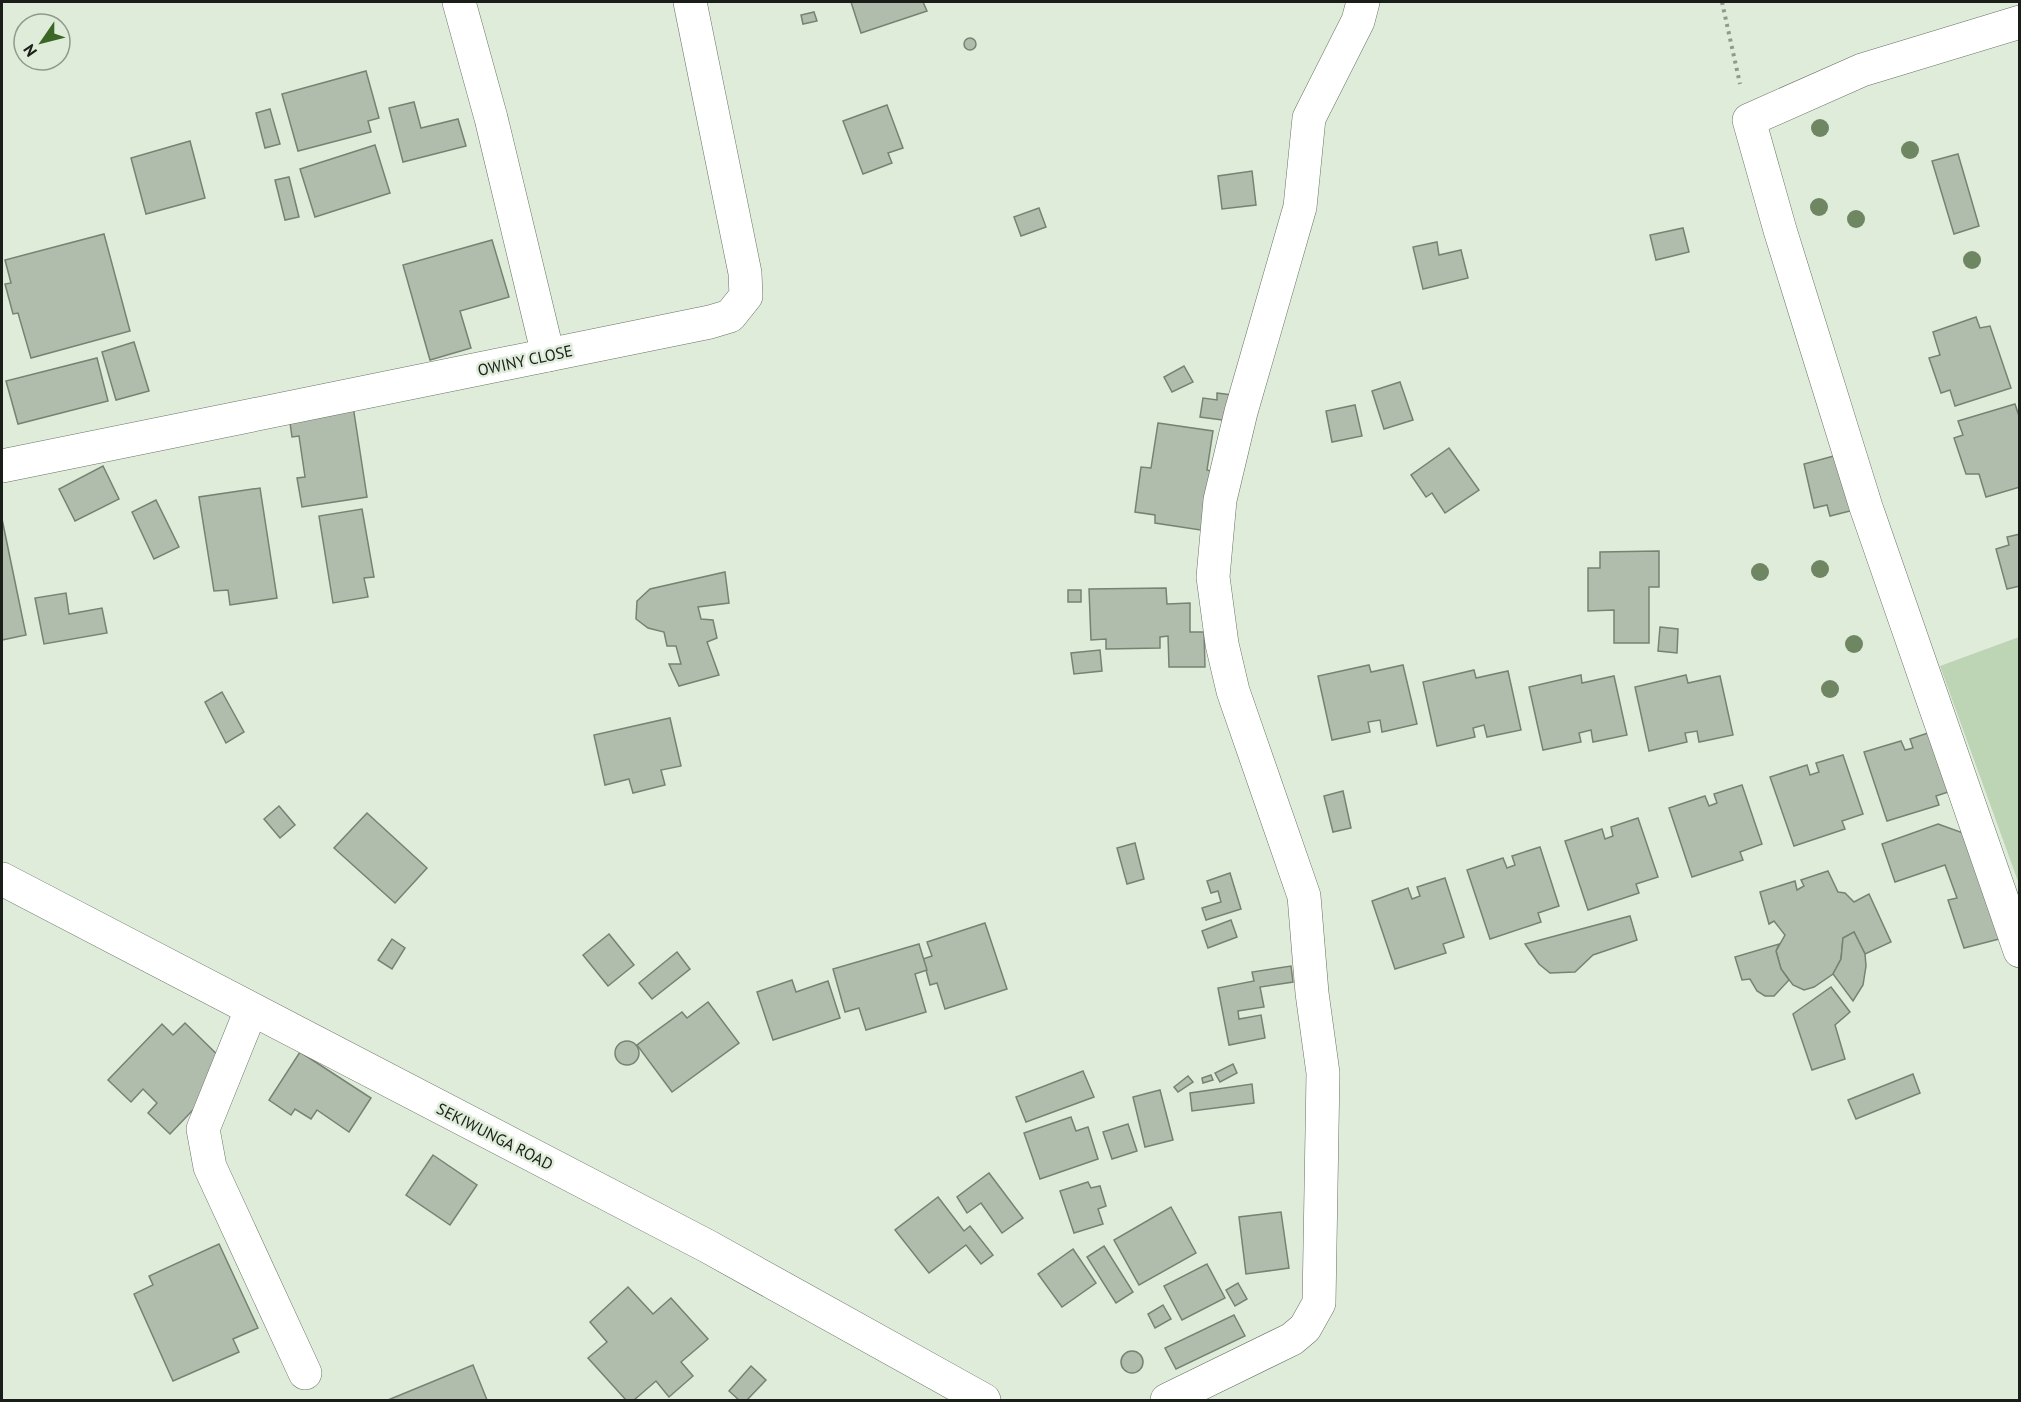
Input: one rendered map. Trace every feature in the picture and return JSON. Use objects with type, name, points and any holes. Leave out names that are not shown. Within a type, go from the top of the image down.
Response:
[{"type":"street","points":[[459,2],[491,118],[548,355]]},
{"type":"street","name":"OWINY CLOSE","points":[[2,466],[710,322],[730,316],[746,296],[744,273],[690,2]]},
{"type":"street","points":[[1167,1401],[1292,1339],[1305,1328],[1319,1303],[1323,1072],[1312,993],[1304,896],[1233,691],[1221,644],[1213,577],[1223,489],[1241,412],[1300,207],[1309,118],[1358,21],[1363,2]]},
{"type":"street","points":[[2019,22],[1862,70],[1749,120],[1780,230],[1866,507],[2019,951]]},
{"type":"street","name":"SEKIWUNGA ROAD","points":[[2,879],[707,1246],[984,1401]]},
{"type":"street","points":[[251,1010],[203,1129],[210,1167],[305,1373]]},
{"type":"path","points":[[1722,2],[1749,120]]},
{"type":"green space","points":[[2020,637],[2019,884],[1940,666]]},
{"type":"building","points":[[851,2],[923,2],[927,11],[861,33]]},
{"type":"building","points":[[814,12],[817,21],[803,24],[801,15]]},
{"type":"building","points":[[970,38],[976,44],[970,50],[964,44]]},
{"type":"building","points":[[366,71],[379,118],[368,121],[371,132],[298,151],[282,94]]},
{"type":"building","points":[[414,102],[421,128],[458,119],[466,146],[403,162],[389,108]]},
{"type":"building","points":[[887,105],[903,148],[888,153],[892,163],[863,174],[843,121]]},
{"type":"building","points":[[270,109],[280,144],[265,148],[256,113]]},
{"type":"building","points":[[190,141],[205,198],[146,214],[131,158]]},
{"type":"building","points":[[375,145],[390,193],[315,217],[300,169]]},
{"type":"building","points":[[1958,154],[1979,226],[1954,234],[1932,161]]},
{"type":"building","points":[[1252,171],[1256,205],[1222,209],[1218,176]]},
{"type":"building","points":[[289,177],[299,217],[285,220],[275,180]]},
{"type":"building","points":[[1039,208],[1046,227],[1021,236],[1014,217]]},
{"type":"building","points":[[1683,228],[1689,252],[1656,260],[1650,235]]},
{"type":"building","points":[[104,234],[130,331],[31,358],[18,313],[13,314],[5,284],[11,283],[5,260]]},
{"type":"building","points":[[492,240],[509,297],[460,311],[471,348],[430,360],[403,265]]},
{"type":"building","points":[[1437,242],[1439,255],[1461,250],[1468,278],[1423,289],[1413,247]]},
{"type":"building","points":[[1976,317],[1980,328],[1990,326],[2011,388],[1955,406],[1950,390],[1941,393],[1929,358],[1940,355],[1933,332]]},
{"type":"building","points":[[134,342],[149,391],[116,400],[102,352]]},
{"type":"building","points":[[97,358],[108,401],[18,424],[6,381]]},
{"type":"building","points":[[1184,366],[1193,382],[1172,392],[1164,377]]},
{"type":"building","points":[[1400,382],[1413,420],[1384,429],[1372,391]]},
{"type":"building","points":[[1217,393],[1232,395],[1230,421],[1200,417],[1203,398],[1217,400]]},
{"type":"building","points":[[2015,404],[2020,419],[2020,487],[1986,497],[1979,474],[1966,474],[1954,438],[1963,435],[1958,421]]},
{"type":"building","points":[[1355,405],[1362,436],[1332,442],[1326,411]]},
{"type":"building","points":[[353,406],[367,497],[302,507],[297,478],[305,477],[299,436],[292,437],[289,416]]},
{"type":"building","points":[[1158,423],[1213,431],[1207,470],[1215,472],[1207,531],[1155,523],[1155,515],[1135,512],[1141,467],[1151,468]]},
{"type":"building","points":[[1449,448],[1479,490],[1445,513],[1432,493],[1426,497],[1411,475]]},
{"type":"building","points":[[1845,453],[1858,509],[1830,516],[1827,505],[1814,508],[1804,464]]},
{"type":"building","points":[[103,466],[119,499],[75,521],[59,489]]},
{"type":"building","points":[[260,488],[277,598],[230,605],[228,590],[214,591],[199,497]]},
{"type":"building","points":[[156,500],[179,547],[154,559],[132,512]]},
{"type":"building","points":[[362,509],[374,577],[364,578],[368,597],[333,603],[319,516]]},
{"type":"building","points":[[2,519],[26,635],[2,640]]},
{"type":"building","points":[[2020,534],[2020,586],[2007,589],[1996,549],[2009,545],[2007,537]]},
{"type":"building","points":[[1659,551],[1659,587],[1649,587],[1649,643],[1614,643],[1614,610],[1588,611],[1588,568],[1600,568],[1600,552]]},
{"type":"building","points":[[725,572],[729,603],[698,607],[701,619],[713,620],[717,638],[707,642],[719,675],[679,686],[669,664],[681,664],[676,646],[667,646],[664,632],[648,628],[636,619],[637,601],[650,589]]},
{"type":"building","points":[[1166,588],[1167,604],[1190,603],[1190,632],[1204,632],[1205,667],[1169,667],[1168,636],[1160,637],[1160,648],[1106,649],[1106,639],[1091,640],[1089,589]]},
{"type":"building","points":[[1068,590],[1081,590],[1081,602],[1068,602]]},
{"type":"building","points":[[66,593],[69,614],[102,608],[107,633],[44,644],[35,598]]},
{"type":"building","points":[[1660,627],[1678,629],[1677,653],[1658,651]]},
{"type":"building","points":[[1100,650],[1102,671],[1074,674],[1071,653]]},
{"type":"building","points":[[1369,665],[1371,672],[1403,665],[1417,724],[1382,732],[1380,720],[1368,722],[1370,732],[1332,740],[1318,676]]},
{"type":"building","points":[[1474,670],[1476,678],[1508,671],[1521,730],[1487,737],[1484,725],[1473,728],[1475,737],[1437,746],[1423,682]]},
{"type":"building","points":[[1581,675],[1582,683],[1614,676],[1627,735],[1593,742],[1591,730],[1579,733],[1581,742],[1543,750],[1529,687]]},
{"type":"building","points":[[1686,675],[1688,683],[1720,676],[1733,735],[1699,742],[1697,731],[1685,733],[1687,742],[1649,751],[1635,687]]},
{"type":"building","points":[[222,692],[244,732],[226,743],[205,702]]},
{"type":"building","points":[[670,718],[681,766],[661,770],[665,785],[633,793],[629,779],[605,785],[594,735]]},
{"type":"building","points":[[1937,730],[1957,789],[1936,796],[1939,805],[1887,821],[1864,752],[1901,741],[1905,750],[1913,748],[1910,739]]},
{"type":"building","points":[[1843,755],[1863,814],[1842,821],[1845,829],[1794,846],[1770,777],[1807,765],[1810,775],[1819,772],[1816,763]]},
{"type":"building","points":[[1742,785],[1762,844],[1740,852],[1743,860],[1692,877],[1669,808],[1705,796],[1709,806],[1717,803],[1714,794]]},
{"type":"building","points":[[1343,791],[1351,828],[1333,832],[1324,796]]},
{"type":"building","points":[[279,806],[295,825],[280,838],[264,819]]},
{"type":"building","points":[[367,813],[427,868],[395,903],[334,848]]},
{"type":"building","points":[[1638,818],[1658,877],[1636,884],[1639,893],[1588,910],[1565,841],[1602,829],[1605,839],[1613,836],[1611,827]]},
{"type":"building","points":[[1938,824],[1966,834],[2007,937],[1964,948],[1948,900],[1957,898],[1945,865],[1895,882],[1882,844]]},
{"type":"building","points":[[1135,843],[1144,879],[1127,884],[1117,848]]},
{"type":"building","points":[[1540,847],[1559,906],[1538,913],[1541,922],[1490,939],[1467,870],[1503,858],[1507,868],[1515,865],[1512,856]]},
{"type":"building","points":[[1828,871],[1838,892],[1845,893],[1854,902],[1869,894],[1891,942],[1865,954],[1854,932],[1843,938],[1841,959],[1833,974],[1814,987],[1804,990],[1793,985],[1781,969],[1776,951],[1785,935],[1774,921],[1769,924],[1760,892],[1795,881],[1797,890],[1804,886],[1801,880]]},
{"type":"building","points":[[1230,873],[1241,909],[1206,920],[1202,908],[1221,902],[1218,891],[1211,893],[1207,881]]},
{"type":"building","points":[[1445,878],[1464,937],[1443,944],[1446,953],[1395,969],[1372,901],[1408,888],[1412,899],[1420,896],[1417,887]]},
{"type":"building","points":[[1630,916],[1637,940],[1593,955],[1575,972],[1550,973],[1539,964],[1525,944]]},
{"type":"building","points":[[1231,920],[1237,937],[1208,948],[1202,931]]},
{"type":"building","points":[[985,923],[1007,989],[945,1009],[937,983],[930,985],[923,959],[932,956],[927,942]]},
{"type":"building","points":[[1854,932],[1865,954],[1866,966],[1863,985],[1853,1001],[1833,974],[1841,959],[1843,938]]},
{"type":"building","points":[[609,934],[634,965],[608,986],[583,955]]},
{"type":"building","points":[[392,939],[405,948],[392,969],[378,960]]},
{"type":"building","points":[[919,944],[927,970],[915,974],[926,1012],[866,1030],[859,1008],[845,1012],[833,969]]},
{"type":"building","points":[[1779,944],[1776,951],[1781,969],[1789,980],[1774,996],[1765,996],[1757,991],[1750,979],[1742,980],[1735,957]]},
{"type":"building","points":[[677,952],[690,969],[652,999],[639,983]]},
{"type":"building","points":[[1291,966],[1293,982],[1260,987],[1264,1007],[1238,1011],[1239,1019],[1261,1015],[1265,1038],[1229,1045],[1218,988],[1254,981],[1252,972]]},
{"type":"building","points":[[792,980],[796,992],[828,981],[840,1018],[773,1040],[757,992]]},
{"type":"building","points":[[1831,987],[1850,1012],[1835,1025],[1845,1059],[1812,1070],[1793,1014]]},
{"type":"building","points":[[708,1002],[739,1043],[672,1092],[637,1045],[682,1012],[687,1018]]},
{"type":"building","points":[[185,1023],[232,1069],[170,1134],[148,1113],[157,1103],[143,1089],[131,1102],[108,1080],[162,1024],[173,1035]]},
{"type":"building","points":[[627,1041],[635,1045],[639,1053],[635,1061],[627,1065],[619,1061],[615,1053],[619,1045]]},
{"type":"building","points":[[300,1052],[371,1098],[349,1132],[317,1110],[311,1119],[295,1109],[291,1115],[269,1100]]},
{"type":"building","points":[[1233,1064],[1237,1073],[1220,1082],[1215,1073]]},
{"type":"building","points":[[1083,1071],[1094,1097],[1026,1122],[1016,1097]]},
{"type":"building","points":[[1913,1074],[1920,1093],[1856,1119],[1848,1100]]},
{"type":"building","points":[[1211,1075],[1213,1080],[1203,1083],[1202,1078]]},
{"type":"building","points":[[1188,1076],[1193,1082],[1178,1092],[1174,1087]]},
{"type":"building","points":[[1252,1084],[1254,1103],[1192,1111],[1190,1093]]},
{"type":"building","points":[[1160,1090],[1173,1140],[1145,1147],[1133,1097]]},
{"type":"building","points":[[1071,1117],[1076,1131],[1088,1127],[1098,1159],[1040,1179],[1024,1133]]},
{"type":"building","points":[[1128,1124],[1137,1151],[1112,1159],[1103,1132]]},
{"type":"building","points":[[433,1155],[477,1185],[450,1225],[406,1195]]},
{"type":"building","points":[[989,1173],[1023,1218],[1002,1233],[981,1203],[967,1213],[957,1197]]},
{"type":"building","points":[[1088,1182],[1091,1188],[1100,1186],[1106,1206],[1098,1209],[1103,1224],[1074,1233],[1060,1191]]},
{"type":"building","points":[[938,1197],[964,1231],[970,1226],[993,1255],[981,1264],[966,1245],[929,1273],[895,1230]]},
{"type":"building","points":[[1171,1207],[1196,1253],[1139,1285],[1114,1240]]},
{"type":"building","points":[[1281,1212],[1289,1268],[1246,1274],[1239,1217]]},
{"type":"building","points":[[219,1244],[258,1328],[233,1339],[239,1352],[173,1381],[134,1294],[153,1285],[149,1276]]},
{"type":"building","points":[[1104,1246],[1133,1292],[1116,1303],[1087,1257]]},
{"type":"building","points":[[1073,1249],[1096,1283],[1062,1307],[1038,1274]]},
{"type":"building","points":[[1207,1264],[1225,1298],[1182,1320],[1164,1286]]},
{"type":"building","points":[[1238,1283],[1247,1299],[1235,1306],[1226,1290]]},
{"type":"building","points":[[628,1287],[653,1314],[671,1298],[708,1339],[681,1362],[693,1376],[669,1397],[656,1381],[634,1400],[626,1400],[588,1358],[607,1342],[590,1322]]},
{"type":"building","points":[[1163,1305],[1171,1319],[1155,1328],[1148,1314]]},
{"type":"building","points":[[1234,1315],[1245,1336],[1176,1369],[1165,1348]]},
{"type":"building","points":[[1132,1351],[1140,1354],[1143,1362],[1140,1370],[1132,1373],[1124,1370],[1121,1362],[1124,1354]]},
{"type":"building","points":[[473,1365],[487,1400],[388,1400]]},
{"type":"building","points":[[751,1366],[766,1380],[747,1400],[739,1400],[729,1391]]}]
